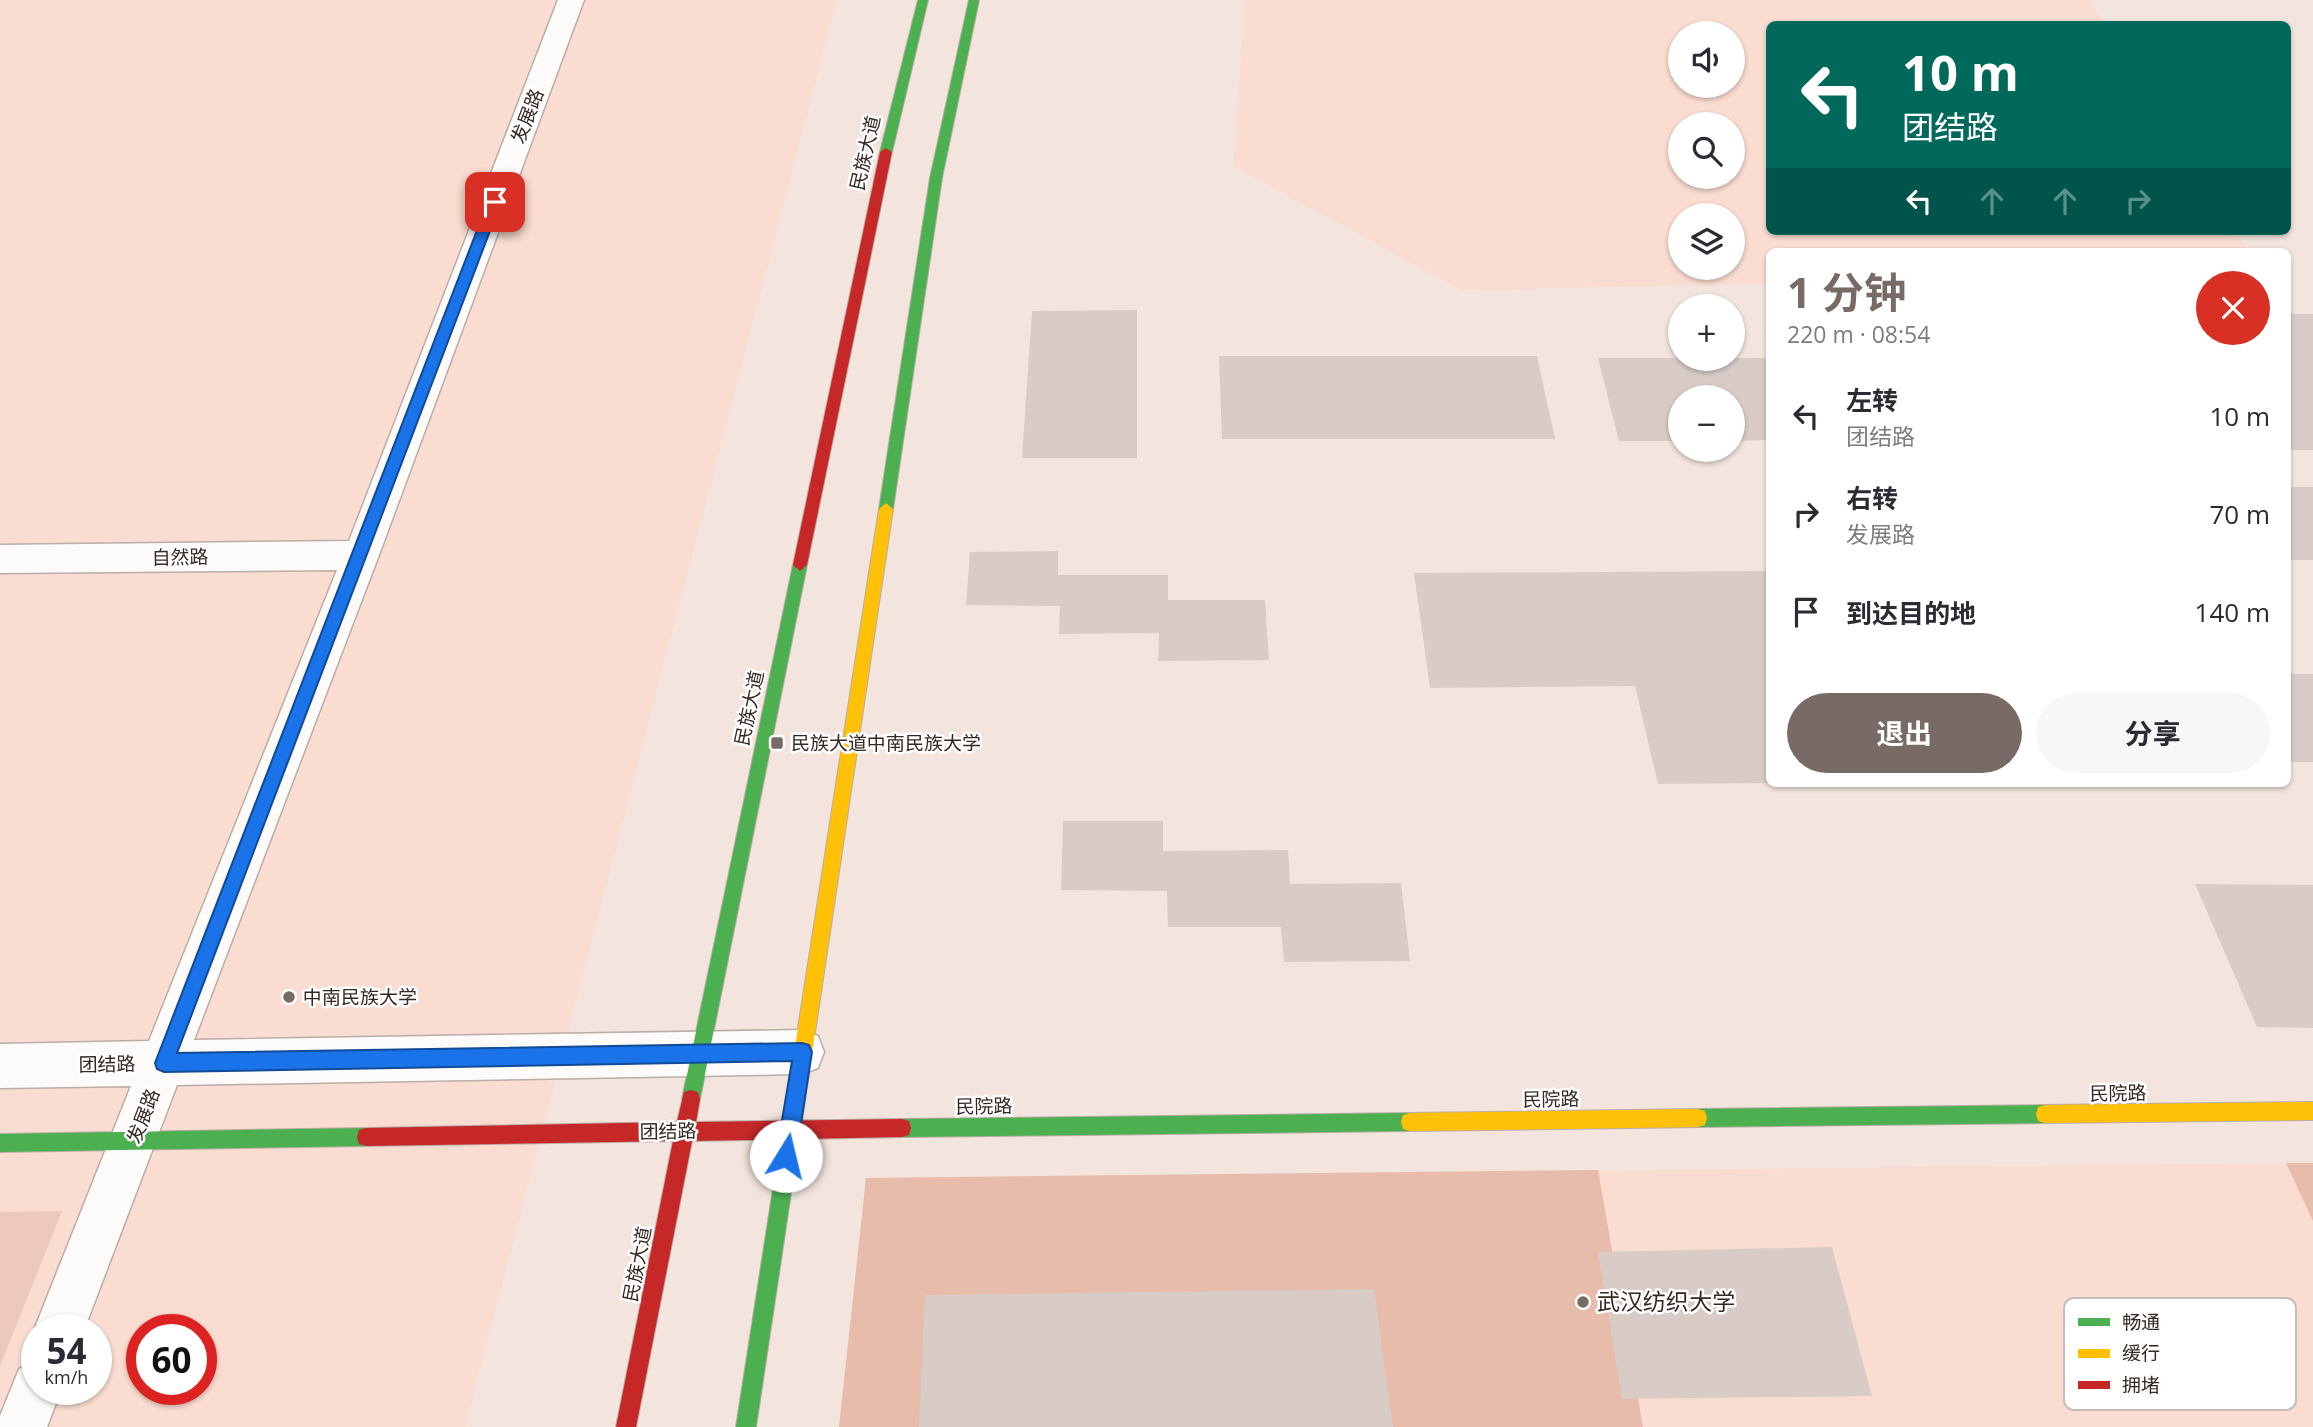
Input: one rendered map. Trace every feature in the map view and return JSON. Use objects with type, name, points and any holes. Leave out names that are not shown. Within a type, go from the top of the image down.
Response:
[{"type":"main road","name":"民族大道","points":[[626,1427],[881,171],[923,0]]},
{"type":"main road","points":[[746,1427],[936,178],[974,0]]},
{"type":"main road","name":"民院路","points":[[790,1129],[2313,1111]]},
{"type":"main road","name":"团结路","points":[[0,1143],[790,1129]]},
{"type":"street","name":"发展路","points":[[65,1314],[361,555],[571,0]]},
{"type":"street","name":"自然路","points":[[0,559],[361,555]]},
{"type":"street","name":"团结路","points":[[0,1066],[802,1052]]},
{"type":"street","points":[[21,1427],[30,1405]]},
{"type":"shaded area","name":"中南民族大学","points":[[0,0],[837,0],[465,1427],[0,1427]]},
{"type":"shaded area","points":[[1245,0],[2089,0],[2102,21],[1766,21],[1766,235],[2237,235],[2246,248],[1766,248],[1766,284],[1461,290],[1233,166]]},
{"type":"shaded area","points":[[2286,1163],[2313,1163],[2313,1221]]},
{"type":"shaded area","name":"武汉纺织大学","points":[[2313,1163],[2313,1427],[839,1427],[866,1178]]},
{"type":"shaded area","points":[[1598,1170],[1643,1427],[839,1427],[866,1178]]},
{"type":"shaded area","points":[[62,1211],[0,1366],[0,1212]]},
{"type":"building","points":[[1137,310],[1137,458],[1022,458],[1032,311]]},
{"type":"building","points":[[2291,314],[2313,314],[2313,450],[2291,450]]},
{"type":"building","points":[[1219,356],[1537,356],[1555,439],[1222,439]]},
{"type":"building","points":[[1598,358],[1668,358],[1668,371],[1745,371],[1745,358],[1766,358],[1766,440],[1745,441],[1745,385],[1668,385],[1668,441],[1619,441]]},
{"type":"building","points":[[2291,487],[2313,487],[2313,560],[2291,560]]},
{"type":"building","points":[[1058,551],[1058,575],[1168,575],[1168,600],[1265,600],[1269,660],[1158,661],[1159,633],[1059,634],[1060,606],[966,605],[970,552]]},
{"type":"building","points":[[1766,571],[1766,783],[1658,784],[1635,686],[1430,688],[1414,573]]},
{"type":"building","points":[[2291,674],[2313,674],[2313,762],[2291,762]]},
{"type":"building","points":[[1063,821],[1163,821],[1163,851],[1288,850],[1290,884],[1401,883],[1410,961],[1284,962],[1281,927],[1168,927],[1167,891],[1061,890]]},
{"type":"building","points":[[2195,884],[2313,885],[2313,1028],[2257,1027]]},
{"type":"building","points":[[1832,1247],[1872,1396],[1622,1399],[1598,1252]]},
{"type":"building","points":[[1374,1289],[1393,1427],[919,1427],[925,1295]]},
{"type":"traffic: fast","points":[[886,152],[923,0]]},
{"type":"traffic: fast","points":[[886,509],[936,178],[974,0]]},
{"type":"traffic: fast","points":[[691,1099],[800,565]]},
{"type":"traffic: fast","points":[[746,1427],[800,1073]]},
{"type":"traffic: fast","points":[[1698,1118],[2045,1114]]},
{"type":"traffic: fast","points":[[902,1128],[1410,1122]]},
{"type":"traffic: fast","points":[[0,1143],[366,1137]]},
{"type":"traffic: slow","points":[[800,1073],[886,509]]},
{"type":"traffic: slow","points":[[2045,1114],[2313,1111]]},
{"type":"traffic: slow","points":[[1410,1122],[1698,1118]]},
{"type":"traffic: jam","points":[[800,565],[886,152]]},
{"type":"traffic: jam","points":[[626,1427],[691,1099]]},
{"type":"traffic: jam","points":[[366,1137],[902,1128]]},
{"type":"place","name":"民族大道中南民族大学","points":[[777,743]]},
{"type":"place","name":"中南民族大学","points":[[289,997]]},
{"type":"place","name":"武汉纺织大学","points":[[1583,1302]]},
{"type":"route","points":[[495,202],[164,1063],[802,1052],[786,1156]]}]
